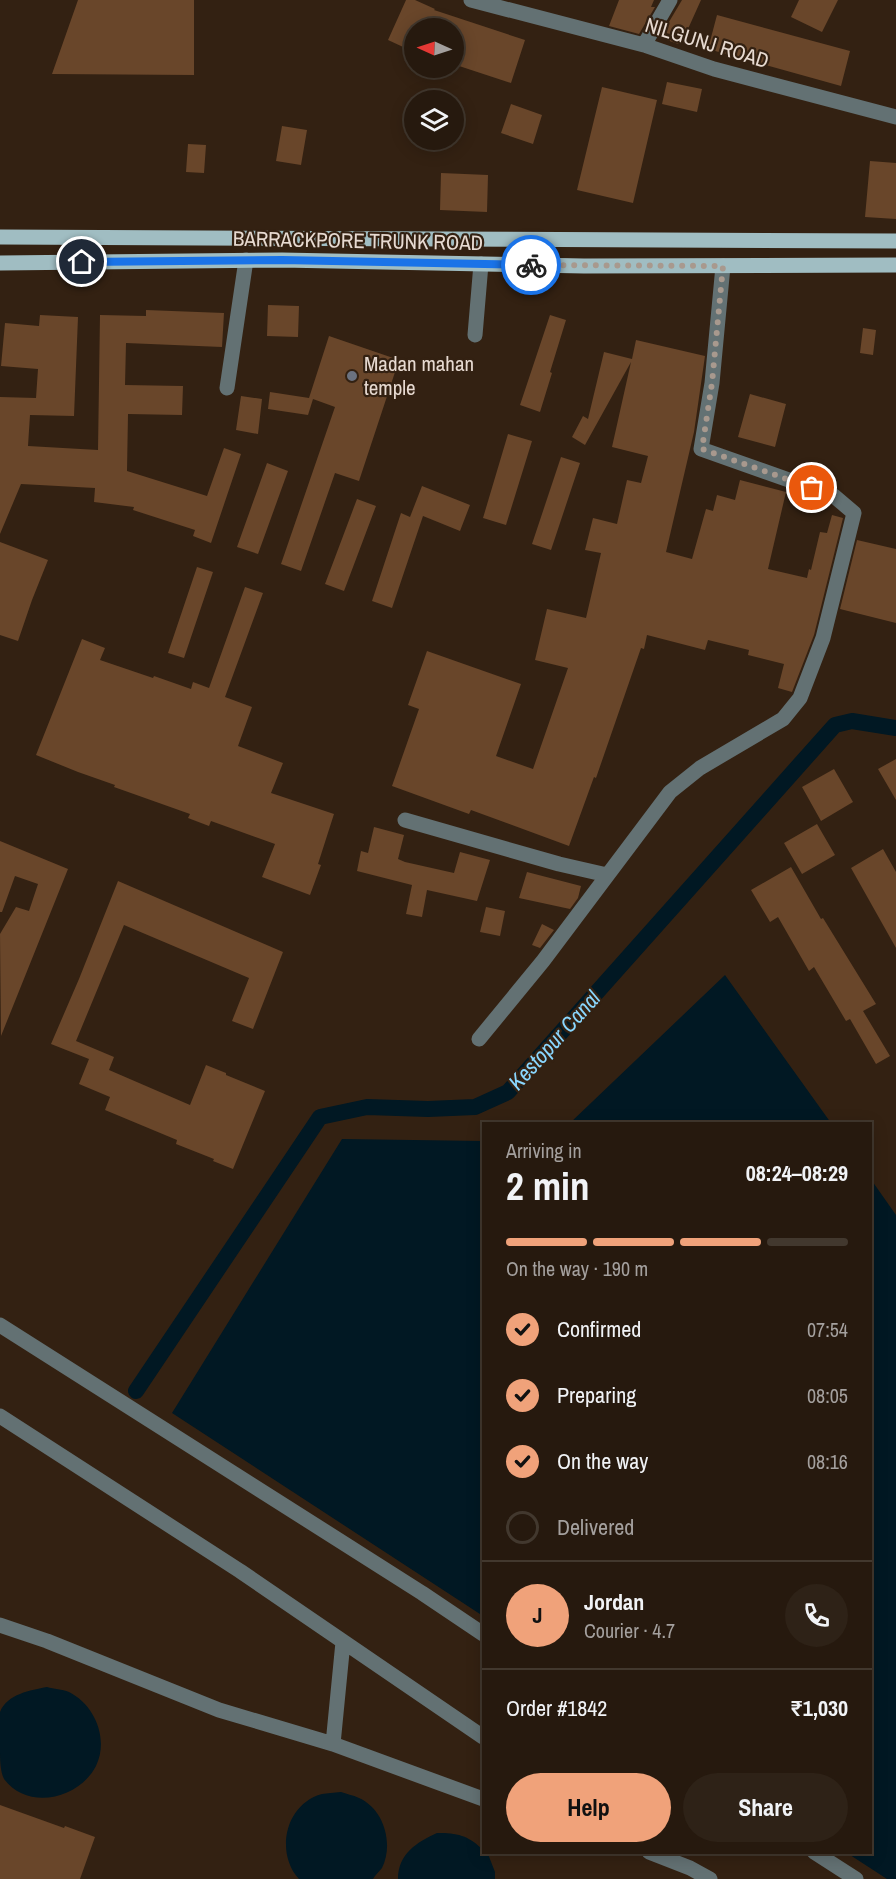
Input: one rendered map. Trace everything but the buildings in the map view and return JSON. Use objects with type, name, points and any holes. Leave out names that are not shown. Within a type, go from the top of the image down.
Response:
[{"type":"main road","name":"BARRACKPORE TRUNK ROAD","points":[[0,237],[896,241]]},
{"type":"main road","name":"BARRACKPORE TRUNK ROAD","points":[[0,263],[246,260],[723,266],[896,265]]},
{"type":"street","name":"NILGUNJ ROAD","points":[[471,0],[644,45],[714,69],[896,117]]},
{"type":"street","points":[[644,45],[670,0]]},
{"type":"street","points":[[227,388],[246,260]]},
{"type":"street","points":[[474,335],[481,264]]},
{"type":"street","points":[[479,1039],[543,961],[670,792],[700,768],[783,719],[800,698],[823,638],[854,513],[834,496],[702,449],[712,383],[723,266]]},
{"type":"street","points":[[405,820],[559,864],[607,875]]},
{"type":"street","points":[[0,1325],[482,1633]]},
{"type":"street","points":[[0,1416],[240,1571],[482,1736]]},
{"type":"street","points":[[0,1625],[47,1641],[219,1710],[333,1744],[482,1799]]},
{"type":"street","points":[[333,1744],[343,1642]]},
{"type":"street","points":[[652,1854],[687,1874],[710,1879]]},
{"type":"street","points":[[817,1854],[856,1879]]},
{"type":"water","points":[[725,975],[830,1122],[571,1122]]},
{"type":"water","points":[[342,1139],[482,1141],[482,1615],[172,1413]]},
{"type":"water","points":[[872,1181],[896,1215],[896,1879],[887,1879],[849,1854],[872,1854]]},
{"type":"water","points":[[47,1687],[69,1692],[86,1705],[97,1724],[101,1745],[96,1766],[78,1786],[53,1797],[39,1798],[14,1789],[4,1779],[0,1761],[0,1712],[3,1706],[14,1697],[27,1691]]},
{"type":"water","points":[[341,1792],[368,1803],[380,1819],[387,1838],[382,1868],[373,1879],[299,1879],[287,1856],[286,1843],[292,1818],[309,1799],[322,1794]]},
{"type":"water","points":[[437,1833],[462,1836],[472,1841],[482,1849],[482,1854],[488,1854],[495,1872],[495,1879],[398,1879],[405,1856],[422,1840]]},
{"type":"waterway","name":"Kestopur Canal","points":[[136,1391],[320,1117],[367,1107],[428,1109],[475,1107],[508,1092],[835,725],[852,721],[896,728]]},
{"type":"way so far","points":[[531,265],[723,266],[712,383],[702,449],[812,488]]},
{"type":"place","name":"Madan mahan temple","points":[[352,376]]},
{"type":"route","points":[[82,262],[282,260],[531,265]]}]
